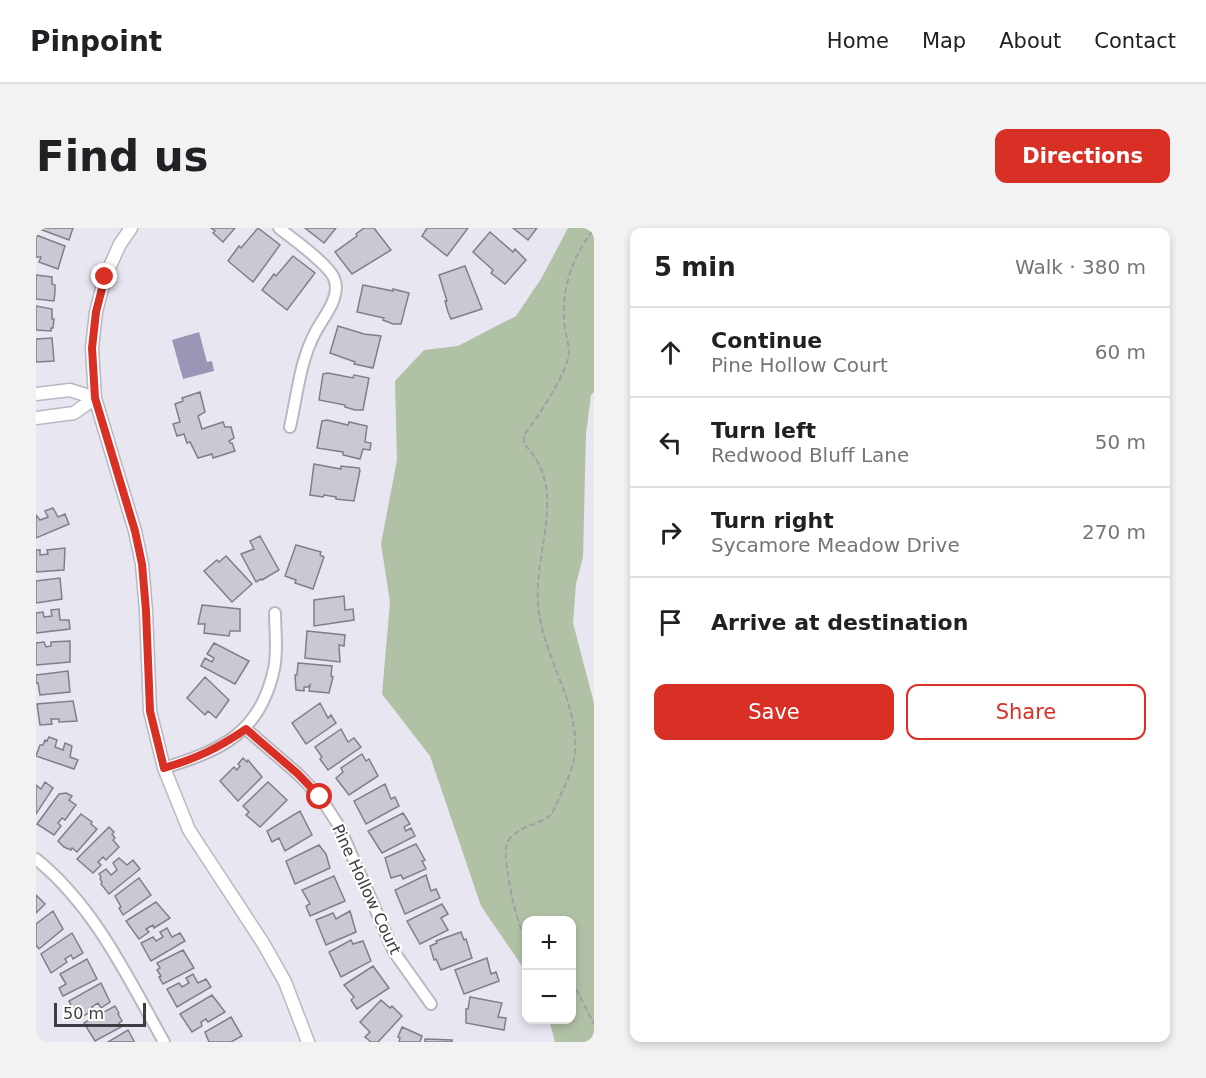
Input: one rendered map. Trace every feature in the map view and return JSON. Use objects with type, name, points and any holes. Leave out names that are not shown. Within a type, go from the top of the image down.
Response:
[{"type":"street","points":[[131,228],[120,244],[105,277],[96,312],[92,348],[95,398],[135,531],[142,564],[150,711],[164,768],[189,830],[263,943],[285,982],[308,1042]]},
{"type":"street","points":[[279,228],[326,267],[334,278],[336,288],[333,302],[308,346],[290,427]]},
{"type":"street","points":[[36,394],[70,390],[95,398]]},
{"type":"street","points":[[36,418],[74,413],[95,398]]},
{"type":"street","points":[[164,768],[200,757],[222,746],[246,729],[261,708],[274,668],[275,613]]},
{"type":"street","name":"Pine Hollow Court","points":[[246,729],[298,774],[320,797],[339,826],[394,952],[431,1004]]},
{"type":"street","points":[[36,859],[78,900],[106,937],[164,1042]]},
{"type":"path","points":[[522,930],[517,922],[506,859],[506,845],[525,827],[547,819],[552,813],[575,755],[574,735],[567,699],[540,623],[537,587],[547,522],[548,489],[542,469],[524,444],[524,435],[535,422],[563,372],[569,352],[564,318],[564,296],[581,245],[594,229]]},
{"type":"path","points":[[576,989],[594,1024]]},
{"type":"green space","points":[[568,228],[594,228],[594,392],[591,395],[586,434],[583,557],[576,584],[573,623],[594,703],[594,1042],[555,1042],[550,1024],[576,1024],[576,916],[522,916],[522,966],[481,906],[430,756],[382,694],[390,602],[381,544],[397,460],[395,381],[424,350],[458,346],[516,316],[541,279]]},
{"type":"shaded area","points":[[199,332],[207,362],[212,361],[214,371],[183,379],[172,340]]},
{"type":"building","points":[[37,228],[73,228],[69,240]]},
{"type":"building","points":[[211,228],[235,228],[223,242]]},
{"type":"building","points":[[258,228],[280,245],[253,282],[228,261],[239,246],[241,248]]},
{"type":"building","points":[[305,228],[336,228],[324,243]]},
{"type":"building","points":[[364,228],[374,228],[391,250],[352,274],[335,252]]},
{"type":"building","points":[[427,228],[468,228],[447,256],[422,236]]},
{"type":"building","points":[[513,228],[537,228],[528,240]]},
{"type":"building","points":[[490,232],[513,252],[515,249],[526,260],[505,284],[491,273],[493,270],[473,252]]},
{"type":"building","points":[[36,235],[65,246],[58,269],[39,262],[41,257],[36,257]]},
{"type":"building","points":[[293,256],[315,273],[287,310],[262,290],[274,274],[276,276]]},
{"type":"building","points":[[465,266],[482,309],[451,319],[439,275]]},
{"type":"building","points":[[36,275],[52,277],[52,284],[55,285],[54,301],[36,299]]},
{"type":"building","points":[[363,285],[409,293],[401,324],[393,324],[383,320],[384,318],[357,312]]},
{"type":"building","points":[[36,306],[52,309],[52,319],[54,319],[51,331],[36,330]]},
{"type":"building","points":[[338,326],[364,334],[381,336],[373,368],[354,364],[355,362],[330,353]]},
{"type":"building","points":[[52,338],[54,361],[36,362],[36,339]]},
{"type":"building","points":[[323,374],[353,378],[354,375],[369,378],[363,410],[319,400]]},
{"type":"building","points":[[200,392],[205,412],[198,416],[202,429],[223,422],[225,427],[231,427],[234,438],[229,441],[235,451],[213,458],[212,454],[198,458],[190,442],[187,443],[184,434],[177,436],[173,424],[180,422],[175,404],[183,401],[182,398]]},
{"type":"building","points":[[322,421],[348,425],[349,422],[367,426],[365,442],[371,443],[370,450],[363,449],[360,459],[343,455],[343,452],[317,448]]},
{"type":"building","points":[[314,464],[341,469],[341,466],[359,468],[354,501],[324,495],[323,497],[310,495]]},
{"type":"building","points":[[53,508],[58,517],[65,514],[69,524],[36,538],[36,515],[40,520],[48,517],[45,511]]},
{"type":"building","points":[[260,536],[279,570],[256,582],[241,554],[254,549],[250,541]]},
{"type":"building","points":[[296,545],[321,552],[320,555],[324,557],[313,589],[295,583],[296,580],[285,576]]},
{"type":"building","points":[[65,548],[64,570],[36,572],[36,550],[40,550],[40,555],[48,554],[47,550]]},
{"type":"building","points":[[226,556],[252,584],[232,602],[204,571]]},
{"type":"building","points":[[60,578],[62,599],[36,603],[36,581]]},
{"type":"building","points":[[344,596],[345,610],[353,609],[354,620],[314,626],[314,600]]},
{"type":"building","points":[[202,605],[240,609],[240,631],[230,631],[229,636],[204,633],[205,624],[198,624]]},
{"type":"building","points":[[59,609],[60,620],[69,620],[70,629],[36,633],[36,613],[43,612],[44,617],[52,616],[51,610]]},
{"type":"building","points":[[307,631],[345,635],[344,646],[339,645],[340,662],[305,658]]},
{"type":"building","points":[[70,641],[70,662],[36,665],[36,643],[44,642],[46,647],[51,646],[51,642]]},
{"type":"building","points":[[214,643],[249,661],[235,684],[201,666],[205,658],[212,662],[214,658],[207,654]]},
{"type":"building","points":[[298,663],[332,666],[331,676],[333,677],[329,693],[309,691],[310,685],[304,687],[304,691],[296,690],[295,675],[297,675]]},
{"type":"building","points":[[68,671],[70,692],[40,695],[36,675]]},
{"type":"building","points":[[205,677],[229,700],[216,718],[208,711],[205,715],[187,698]]},
{"type":"building","points":[[73,701],[77,721],[59,722],[59,719],[51,719],[52,724],[40,725],[37,704]]},
{"type":"building","points":[[320,703],[328,718],[331,715],[336,723],[306,744],[292,723]]},
{"type":"building","points":[[341,729],[348,742],[354,738],[361,747],[328,770],[315,747]]},
{"type":"building","points":[[49,737],[57,740],[55,747],[63,750],[65,743],[72,746],[70,757],[78,760],[74,769],[36,756],[40,745],[43,745]]},
{"type":"building","points":[[362,754],[366,761],[369,759],[378,776],[349,795],[336,778],[343,772],[341,768]]},
{"type":"building","points":[[243,758],[247,762],[248,760],[262,777],[238,801],[220,781],[234,767],[237,770]]},
{"type":"building","points":[[45,782],[53,788],[36,814],[36,785],[41,789]]},
{"type":"building","points":[[268,782],[287,800],[260,827],[246,815],[249,812],[243,806]]},
{"type":"building","points":[[385,784],[391,799],[395,797],[399,806],[366,824],[354,801]]},
{"type":"building","points":[[66,793],[72,796],[69,800],[76,805],[65,820],[62,818],[58,823],[61,826],[54,835],[37,824],[59,794]]},
{"type":"building","points":[[300,811],[312,835],[285,851],[279,838],[272,842],[267,831]]},
{"type":"building","points":[[403,813],[410,824],[404,827],[406,831],[411,828],[415,836],[382,853],[368,831]]},
{"type":"building","points":[[81,814],[97,829],[77,852],[72,848],[71,850],[64,847],[58,841]]},
{"type":"building","points":[[109,827],[114,832],[113,840],[119,847],[106,860],[103,857],[98,862],[101,865],[93,873],[77,859]]},
{"type":"building","points":[[416,844],[425,860],[422,861],[426,869],[403,879],[401,875],[391,878],[385,858]]},
{"type":"building","points":[[319,845],[326,854],[330,868],[295,884],[286,861]]},
{"type":"building","points":[[119,858],[127,865],[133,860],[140,869],[109,894],[101,884],[99,874],[106,869],[111,875],[117,870],[113,863]]},
{"type":"building","points":[[426,875],[431,891],[436,889],[440,898],[405,914],[395,890]]},
{"type":"building","points":[[334,876],[345,901],[310,916],[306,906],[310,904],[302,890]]},
{"type":"building","points":[[139,878],[151,895],[123,915],[115,896]]},
{"type":"building","points":[[36,895],[45,904],[36,913]]},
{"type":"building","points":[[156,902],[170,918],[154,928],[153,925],[146,929],[149,932],[139,939],[126,921]]},
{"type":"building","points":[[442,904],[448,914],[441,918],[448,930],[420,944],[407,921]]},
{"type":"building","points":[[53,911],[63,929],[39,949],[36,945],[36,924]]},
{"type":"building","points":[[350,911],[356,932],[326,945],[316,920],[333,913],[336,919]]},
{"type":"building","points":[[167,928],[172,937],[180,933],[185,941],[151,961],[141,943],[153,937],[156,941],[163,937],[160,932]]},
{"type":"building","points":[[461,932],[464,940],[466,939],[472,958],[441,970],[436,959],[434,960],[430,946],[437,943],[436,941]]},
{"type":"building","points":[[72,933],[83,953],[73,959],[71,955],[65,959],[67,962],[51,973],[41,954]]},
{"type":"building","points":[[351,940],[353,944],[363,941],[371,961],[341,977],[329,952]]},
{"type":"building","points":[[183,950],[194,968],[163,984],[157,970],[160,968],[157,963]]},
{"type":"building","points":[[487,958],[491,974],[496,972],[499,981],[464,994],[455,970]]},
{"type":"building","points":[[87,959],[97,979],[63,996],[59,988],[66,984],[60,974]]},
{"type":"building","points":[[373,966],[389,988],[357,1009],[351,1000],[354,997],[344,985]]},
{"type":"building","points":[[193,974],[198,983],[206,979],[211,987],[177,1007],[167,989],[179,983],[182,987],[189,983],[186,978]]},
{"type":"building","points":[[101,983],[110,1002],[101,1008],[98,1003],[92,1007],[94,1010],[78,1019],[69,1001]]},
{"type":"building","points":[[212,995],[225,1012],[208,1022],[206,1019],[201,1022],[202,1026],[192,1032],[180,1014]]},
{"type":"building","points":[[470,997],[502,1003],[498,1017],[506,1018],[504,1030],[466,1023],[466,1009],[468,1009]]},
{"type":"building","points":[[381,1000],[390,1008],[392,1006],[402,1016],[378,1042],[371,1042],[365,1037],[370,1032],[360,1022]]},
{"type":"building","points":[[115,1006],[122,1021],[119,1023],[121,1027],[95,1041],[84,1023]]},
{"type":"building","points":[[231,1017],[242,1036],[231,1042],[209,1042],[205,1032]]},
{"type":"building","points":[[402,1027],[422,1036],[420,1042],[399,1042],[398,1037]]},
{"type":"building","points":[[128,1030],[133,1042],[108,1042]]},
{"type":"building","points":[[425,1039],[452,1040],[452,1042],[425,1042]]},
{"type":"route","points":[[105,277],[96,312],[92,348],[95,398],[117,467],[142,564],[150,711],[164,768],[200,757],[222,746],[246,729],[298,774],[320,797]]}]
